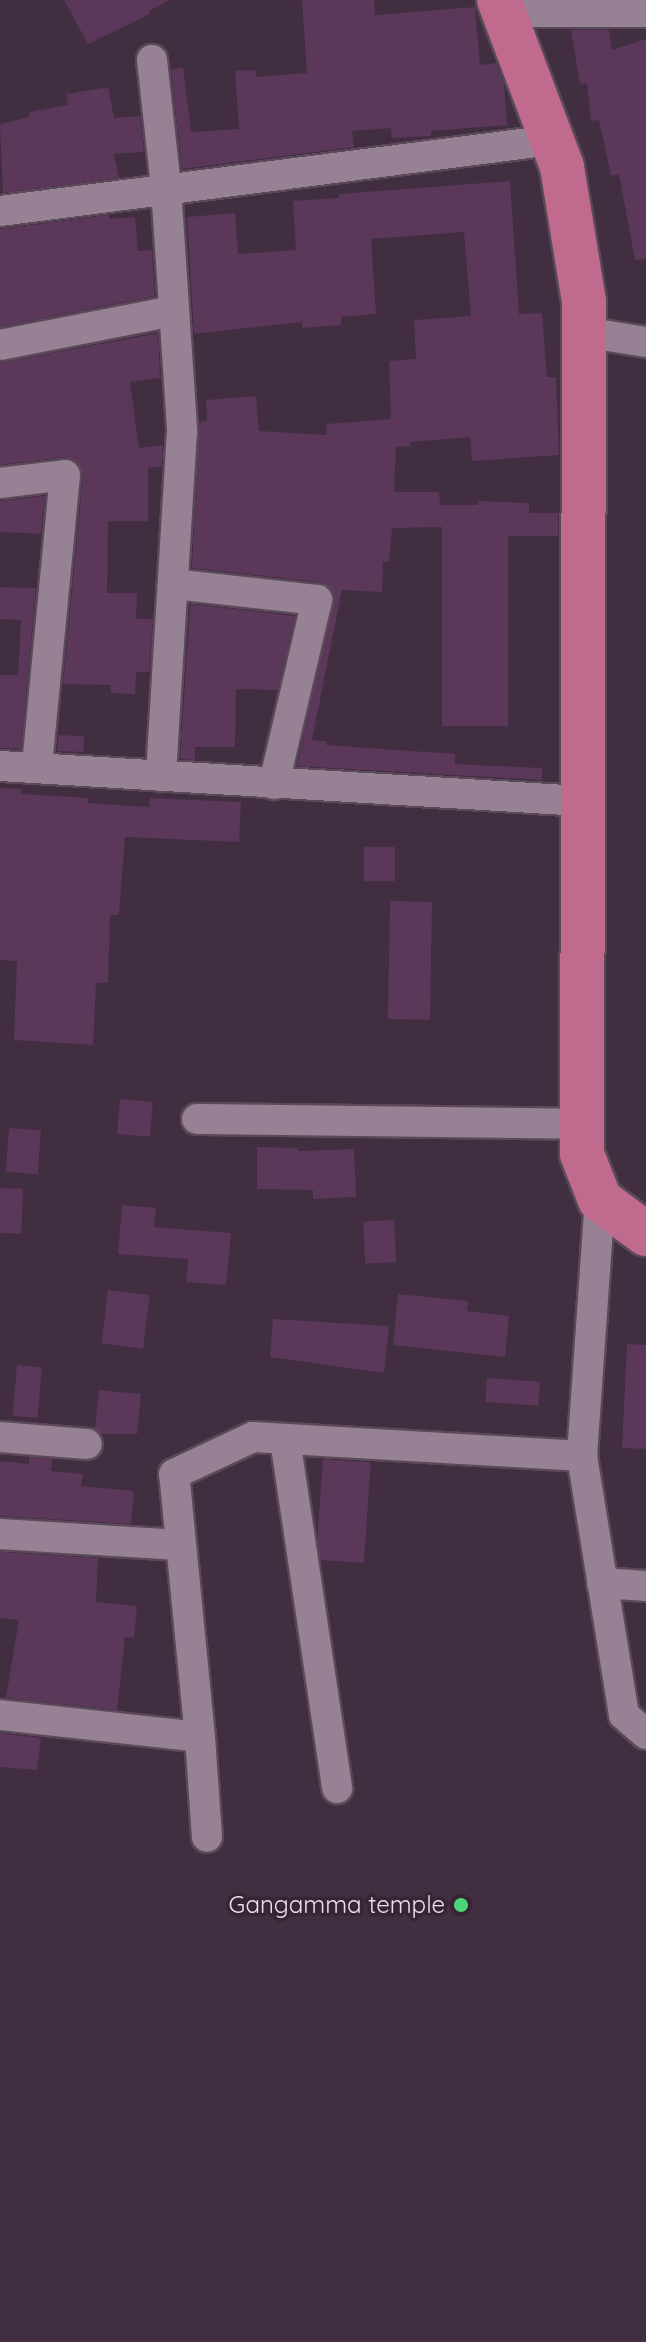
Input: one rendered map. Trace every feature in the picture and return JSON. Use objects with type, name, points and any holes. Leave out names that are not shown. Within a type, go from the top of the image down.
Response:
[{"type":"main road","points":[[501,6],[562,167],[584,302],[582,1154],[600,1200],[646,1234]]},
{"type":"street","points":[[501,6],[646,12]]},
{"type":"street","points":[[152,60],[166,187],[182,431],[161,776]]},
{"type":"street","points":[[0,211],[166,187],[552,140]]},
{"type":"street","points":[[0,345],[174,311]]},
{"type":"street","points":[[584,332],[646,342]]},
{"type":"street","points":[[0,483],[65,475],[37,768]]},
{"type":"street","points":[[173,584],[317,600],[274,784]]},
{"type":"street","points":[[0,766],[583,801]]},
{"type":"street","points":[[197,1119],[582,1124]]},
{"type":"street","points":[[600,1200],[582,1456],[624,1715],[646,1734]]},
{"type":"street","points":[[0,1437],[87,1444]]},
{"type":"street","points":[[207,1837],[174,1474],[253,1437],[582,1456]]},
{"type":"street","points":[[285,1439],[337,1788]]},
{"type":"street","points":[[0,1534],[181,1545]]},
{"type":"street","points":[[602,1583],[646,1586]]},
{"type":"street","points":[[0,1715],[200,1737]]},
{"type":"building","points":[[64,0],[170,0],[149,11],[150,14],[88,44]]},
{"type":"building","points":[[302,0],[374,0],[375,15],[475,7],[480,65],[496,63],[504,84],[507,125],[431,131],[431,136],[392,138],[391,128],[352,131],[354,147],[182,169],[171,69],[183,68],[191,132],[239,129],[235,71],[255,70],[256,77],[307,73]]},
{"type":"building","points":[[571,30],[609,30],[612,50],[646,39],[646,259],[635,260],[619,174],[611,176],[599,120],[591,121],[587,83],[580,84]]},
{"type":"building","points":[[108,87],[114,118],[140,116],[144,152],[114,154],[119,178],[3,193],[0,124],[30,117],[29,112],[68,105],[66,94]]},
{"type":"building","points":[[510,181],[519,314],[542,313],[547,377],[556,377],[559,455],[472,461],[470,437],[410,442],[411,446],[396,447],[394,492],[439,492],[440,505],[478,505],[478,501],[529,503],[529,513],[558,513],[558,536],[508,536],[508,726],[442,726],[442,527],[392,528],[389,562],[383,562],[382,592],[342,590],[312,740],[326,741],[326,745],[455,754],[455,764],[542,768],[542,780],[297,766],[334,595],[329,587],[319,582],[192,568],[199,422],[207,421],[206,400],[256,396],[259,431],[327,435],[326,424],[391,419],[389,361],[416,359],[414,320],[471,316],[464,232],[371,239],[376,314],[341,317],[341,325],[302,328],[302,322],[194,334],[187,217],[235,213],[238,254],[296,250],[293,201],[339,198],[339,194]]},
{"type":"building","points":[[109,215],[109,219],[135,217],[138,251],[152,250],[155,296],[0,327],[0,229]]},
{"type":"building","points":[[158,333],[160,378],[130,382],[139,448],[163,445],[162,466],[148,468],[148,521],[108,521],[107,593],[137,593],[136,619],[153,619],[149,672],[136,672],[135,694],[111,693],[111,685],[63,684],[83,476],[74,460],[64,457],[0,465],[0,363]]},
{"type":"building","points":[[45,496],[41,534],[0,532],[0,501]]},
{"type":"building","points":[[0,587],[36,588],[21,749],[0,748],[0,675],[18,675],[21,620],[0,619]]},
{"type":"building","points":[[190,604],[295,616],[278,690],[236,689],[235,747],[195,747],[195,760],[180,759]]},
{"type":"building","points":[[58,735],[84,736],[83,752],[57,751]]},
{"type":"building","points":[[0,788],[22,789],[21,794],[89,798],[88,803],[149,807],[150,798],[241,802],[239,842],[125,837],[119,915],[110,915],[108,983],[96,983],[93,1045],[14,1040],[17,961],[0,960]]},
{"type":"building","points":[[364,847],[395,847],[395,881],[364,881]]},
{"type":"building","points":[[390,901],[432,902],[430,1020],[388,1019]]},
{"type":"building","points":[[120,1099],[153,1102],[150,1137],[117,1134]]},
{"type":"building","points":[[9,1128],[41,1130],[38,1174],[6,1172]]},
{"type":"building","points":[[257,1147],[298,1148],[298,1151],[354,1149],[356,1197],[313,1199],[313,1190],[257,1189]]},
{"type":"building","points":[[0,1188],[23,1189],[21,1234],[0,1233]]},
{"type":"building","points":[[122,1205],[156,1208],[154,1227],[231,1233],[226,1285],[186,1282],[188,1259],[118,1254]]},
{"type":"building","points":[[394,1220],[396,1262],[365,1264],[363,1222]]},
{"type":"building","points":[[108,1290],[150,1295],[143,1349],[101,1344]]},
{"type":"building","points":[[398,1294],[468,1301],[467,1311],[509,1316],[505,1357],[393,1345]]},
{"type":"building","points":[[273,1319],[389,1326],[384,1373],[270,1357]]},
{"type":"building","points":[[627,1344],[646,1345],[646,1449],[622,1448]]},
{"type":"building","points":[[17,1365],[42,1367],[37,1418],[13,1416]]},
{"type":"building","points":[[487,1378],[540,1382],[538,1406],[485,1402]]},
{"type":"building","points":[[99,1390],[141,1394],[137,1434],[101,1434],[95,1428]]},
{"type":"building","points":[[29,1457],[52,1459],[51,1471],[83,1474],[81,1486],[134,1491],[131,1524],[0,1516],[0,1461],[29,1464]]},
{"type":"building","points":[[323,1459],[371,1462],[364,1563],[316,1560]]},
{"type":"building","points":[[0,1552],[98,1558],[96,1602],[137,1606],[134,1638],[125,1637],[117,1710],[6,1698],[19,1620],[0,1618]]},
{"type":"building","points":[[0,1733],[41,1738],[37,1770],[0,1767]]},
{"type":"place","name":"Gangamma temple","points":[[461,1905]]}]
